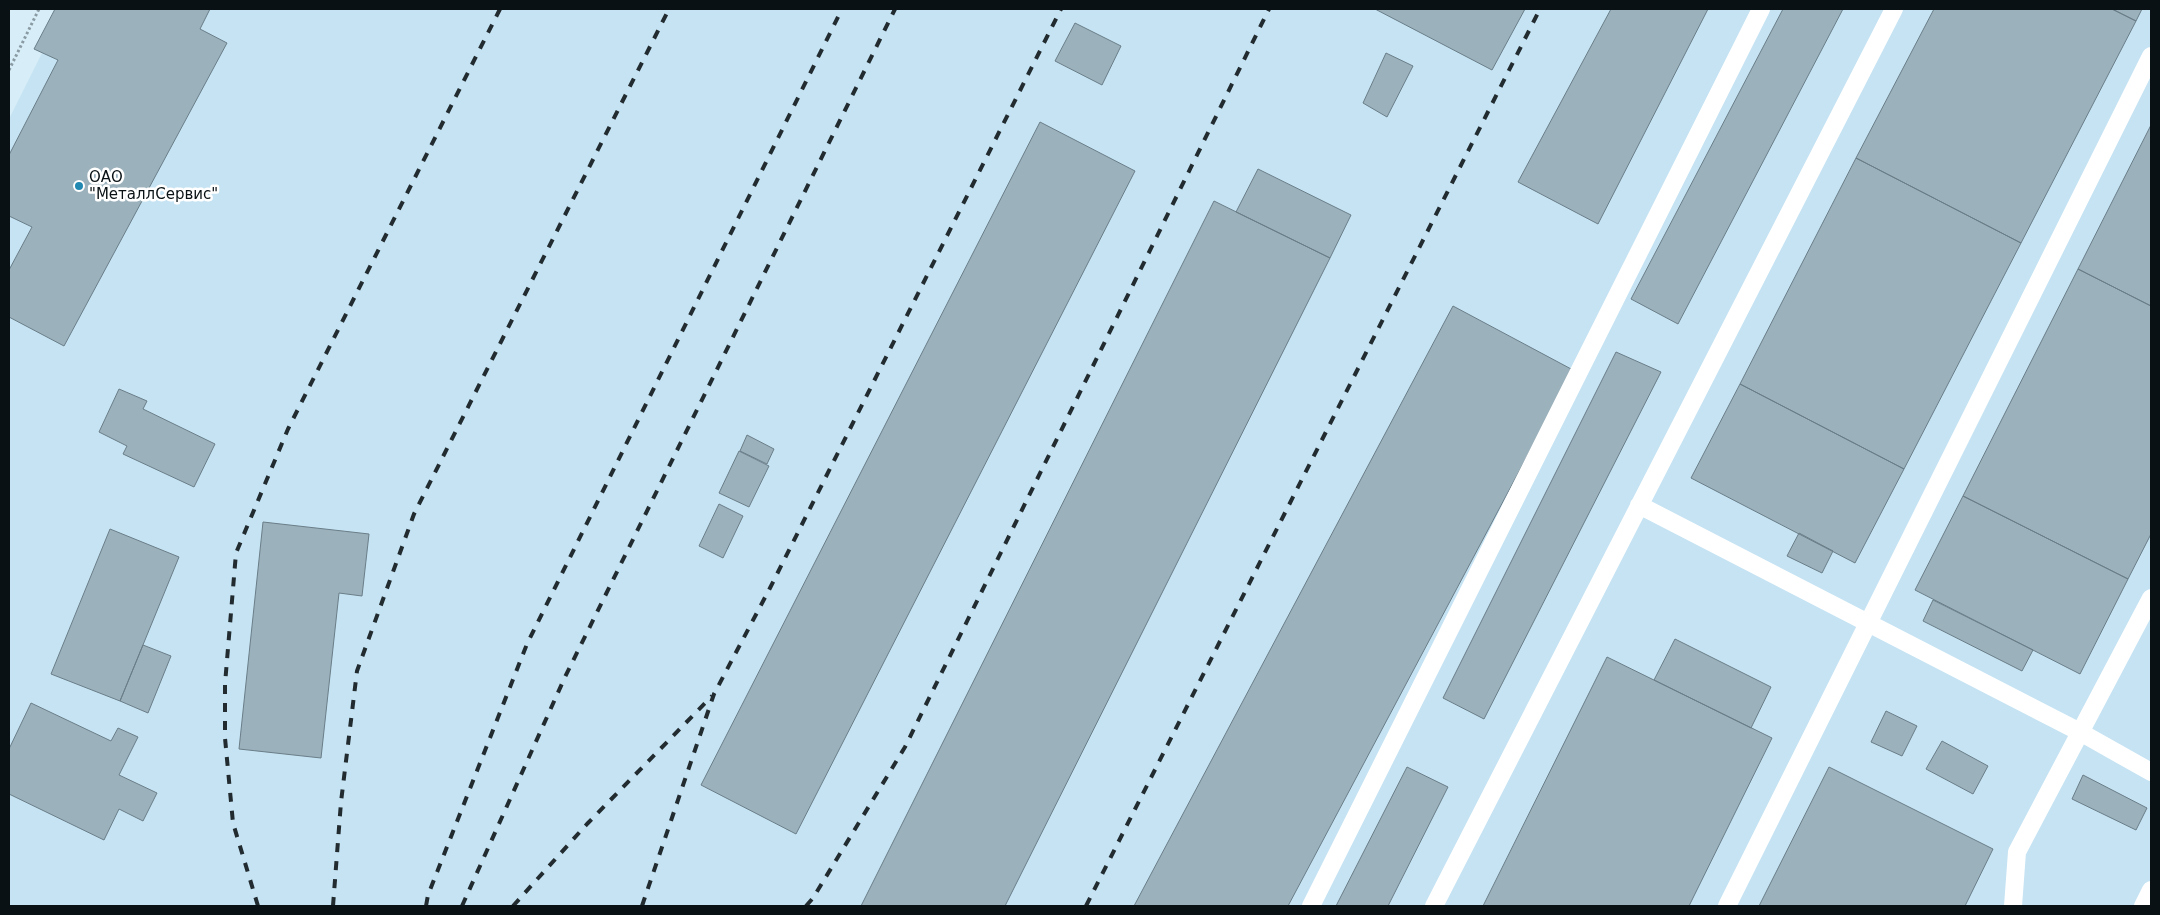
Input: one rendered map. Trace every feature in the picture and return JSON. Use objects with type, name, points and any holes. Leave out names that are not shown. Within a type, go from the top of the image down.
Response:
[{"type":"lane","points":[[1311,906],[1761,9]]},
{"type":"lane","points":[[1434,906],[1894,9]]},
{"type":"lane","points":[[1727,906],[2151,56]]},
{"type":"lane","points":[[1640,505],[2080,732],[2151,772]]},
{"type":"lane","points":[[2014,906],[2018,852],[2151,598]]},
{"type":"lane","points":[[2143,906],[2151,890]]},
{"type":"path","points":[[9,70],[39,9]]},
{"type":"shaded area","points":[[64,9],[2151,9],[2151,906],[9,906],[9,119]]},
{"type":"building","name":"ОАО \"МеталлСервис\"","points":[[55,9],[210,9],[200,29],[227,43],[64,346],[9,317],[9,270],[32,227],[9,216],[9,155],[58,60],[34,49]]},
{"type":"building","points":[[1375,9],[1525,9],[1492,70]]},
{"type":"building","points":[[1611,9],[1708,9],[1598,224],[1518,182]]},
{"type":"building","points":[[1783,9],[1843,9],[1678,324],[1631,299]]},
{"type":"building","points":[[1934,9],[2112,9],[2136,21],[2021,243],[1856,158]]},
{"type":"building","points":[[2112,9],[2142,9],[2136,21]]},
{"type":"building","points":[[1075,23],[1121,46],[1102,85],[1055,61]]},
{"type":"building","points":[[1386,53],[1413,66],[1387,117],[1363,103]]},
{"type":"building","points":[[1040,122],[1135,171],[796,834],[701,785]]},
{"type":"building","points":[[2151,125],[2151,306],[2078,269]]},
{"type":"building","points":[[1856,158],[2021,243],[1904,469],[1740,384]]},
{"type":"building","points":[[1258,169],[1351,215],[1330,258],[1236,212]]},
{"type":"building","points":[[1214,201],[1330,258],[1005,906],[861,906]]},
{"type":"building","points":[[2078,269],[2151,306],[2151,534],[2128,579],[1963,496]]},
{"type":"building","points":[[1453,306],[1573,370],[1288,906],[1134,906]]},
{"type":"building","points":[[1616,352],[1661,372],[1484,719],[1443,698]]},
{"type":"building","points":[[1740,384],[1904,469],[1855,563],[1691,478]]},
{"type":"building","points":[[119,389],[147,401],[143,409],[215,444],[194,487],[123,454],[127,446],[99,432]]},
{"type":"building","points":[[747,435],[774,449],[767,464],[740,451]]},
{"type":"building","points":[[739,451],[769,466],[749,507],[719,493]]},
{"type":"building","points":[[1963,496],[2128,579],[2080,674],[1915,590]]},
{"type":"building","points":[[719,504],[743,516],[723,558],[699,546]]},
{"type":"building","points":[[263,522],[369,534],[362,596],[339,593],[321,758],[239,749]]},
{"type":"building","points":[[110,529],[179,557],[120,701],[51,674]]},
{"type":"building","points":[[1799,533],[1833,551],[1822,573],[1787,556]]},
{"type":"building","points":[[1933,600],[2033,650],[2022,671],[1923,621]]},
{"type":"building","points":[[1675,639],[1771,687],[1751,728],[1654,680]]},
{"type":"building","points":[[143,645],[171,656],[148,713],[120,701]]},
{"type":"building","points":[[1607,657],[1772,738],[1689,906],[1483,906]]},
{"type":"building","points":[[31,703],[111,741],[118,728],[138,737],[119,775],[157,793],[143,821],[119,809],[104,840],[9,794],[9,749]]},
{"type":"building","points":[[1886,711],[1917,726],[1902,756],[1871,742]]},
{"type":"building","points":[[1942,741],[1988,766],[1973,794],[1926,769]]},
{"type":"building","points":[[1407,767],[1448,787],[1388,906],[1336,906]]},
{"type":"building","points":[[1829,767],[1993,849],[1965,906],[1759,906]]},
{"type":"building","points":[[2083,775],[2147,808],[2136,830],[2072,799]]},
{"type":"railway","points":[[258,906],[233,823],[225,738],[225,684],[236,553],[288,429],[500,9]]},
{"type":"railway","points":[[333,906],[341,802],[357,671],[414,514],[669,9]]},
{"type":"railway","points":[[426,906],[428,895],[527,644],[842,9]]},
{"type":"railway","points":[[462,906],[565,677],[895,9]]},
{"type":"railway","points":[[642,906],[714,694],[770,588],[1061,9]]},
{"type":"railway","points":[[806,906],[813,898],[905,747],[1269,9]]},
{"type":"railway","points":[[1086,906],[1540,9]]},
{"type":"railway","points":[[513,906],[587,824],[712,696]]},
{"type":"place","name":"ОАО \"МеталлСервис\"","points":[[79,186]]}]
